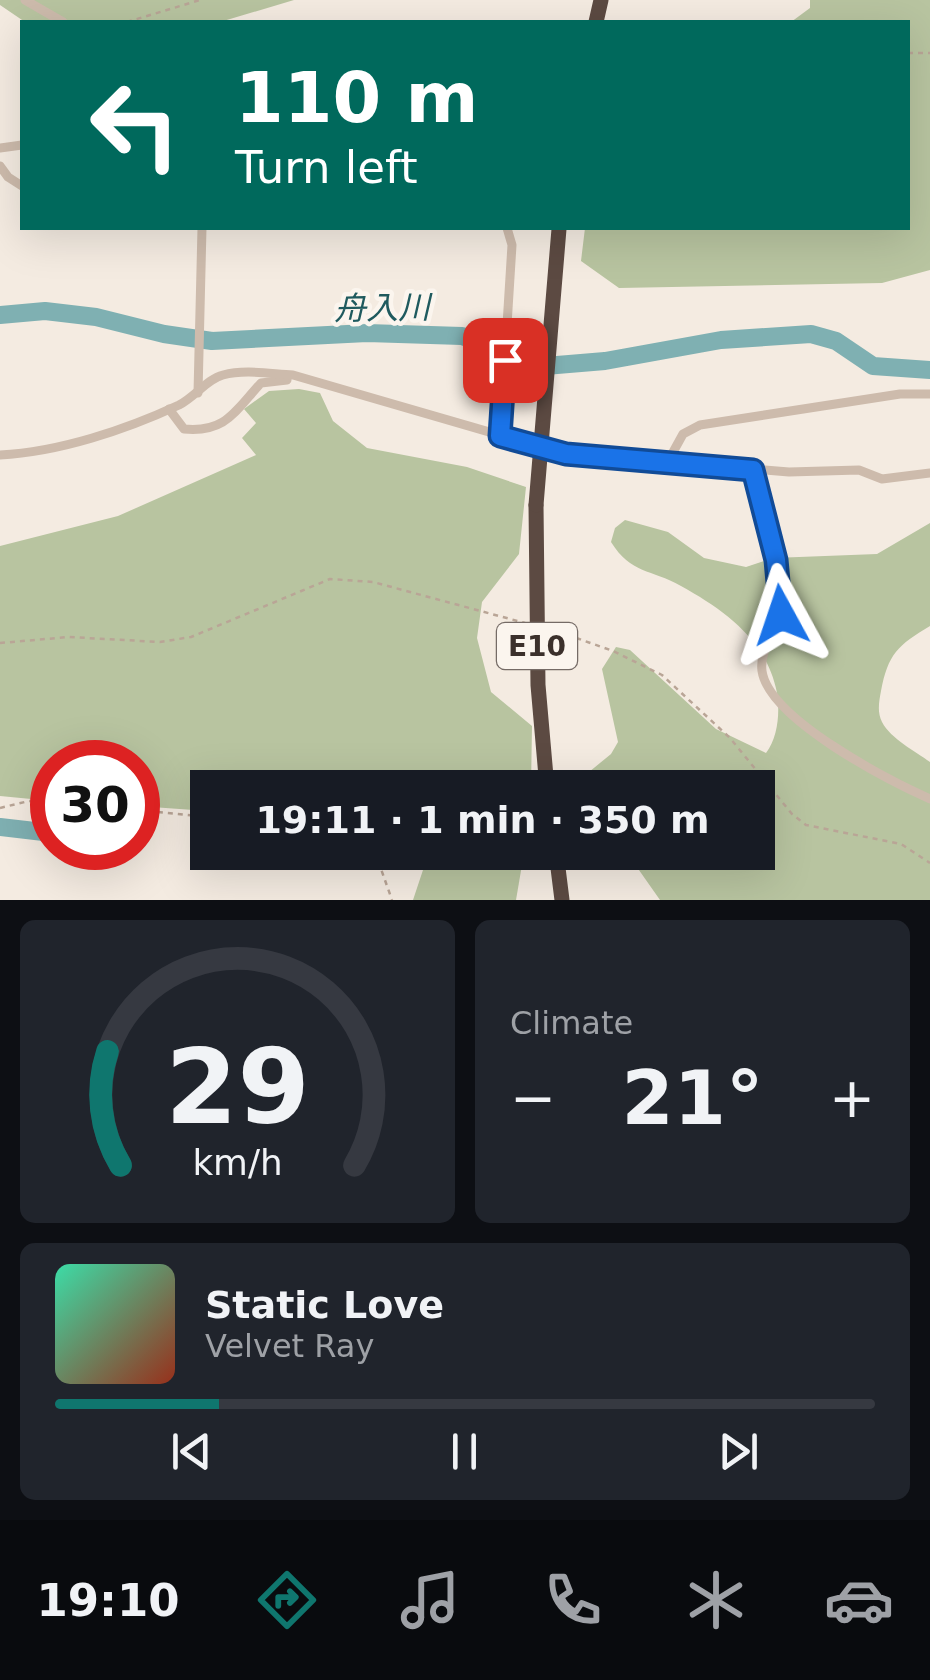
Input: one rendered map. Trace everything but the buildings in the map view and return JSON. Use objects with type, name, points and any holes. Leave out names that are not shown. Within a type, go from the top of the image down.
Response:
[{"type":"highway","name":"E10","points":[[545,770],[538,684],[536,505],[559,230]]},
{"type":"highway","points":[[558,870],[562,900]]},
{"type":"street","points":[[26,0],[59,20]]},
{"type":"street","points":[[0,166],[20,185]]},
{"type":"street","points":[[198,393],[202,230]]},
{"type":"street","points":[[500,436],[512,245],[508,230]]},
{"type":"street","points":[[0,455],[49,449],[170,409],[216,377],[230,373],[293,375],[566,454],[753,470],[859,470],[882,479],[930,473]]},
{"type":"street","points":[[170,409],[184,429],[207,431],[227,420],[261,383],[290,379],[293,375]]},
{"type":"street","points":[[667,463],[683,434],[700,425],[900,394],[930,394]]},
{"type":"street","points":[[753,470],[776,560],[781,615],[762,656],[762,674],[780,703],[828,740],[901,786],[930,798]]},
{"type":"path","points":[[134,20],[200,0]]},
{"type":"path","points":[[0,643],[68,637],[160,642],[191,637],[330,579],[374,582],[551,629],[662,675],[730,738],[792,814],[806,825],[901,844],[930,863]]},
{"type":"path","points":[[0,808],[30,801]]},
{"type":"path","points":[[160,812],[190,815]]},
{"type":"path","points":[[381,870],[392,900]]},
{"type":"green space","points":[[0,0],[294,0],[227,20],[22,20],[0,5]]},
{"type":"green space","points":[[810,0],[930,0],[930,270],[882,283],[619,288],[581,261],[585,230],[910,230],[910,20],[794,20],[810,8]]},
{"type":"green space","points":[[299,389],[320,393],[333,421],[367,448],[467,467],[526,487],[519,554],[482,602],[477,638],[491,692],[532,726],[531,770],[190,770],[190,810],[160,808],[160,740],[30,740],[30,799],[0,796],[0,546],[118,516],[256,455],[242,438],[256,423],[244,409],[269,391]]},
{"type":"green space","points":[[625,520],[668,532],[704,558],[746,567],[773,558],[877,554],[930,523],[930,626],[902,645],[891,659],[879,714],[891,734],[930,762],[930,900],[660,900],[639,870],[775,870],[775,770],[591,770],[611,754],[618,742],[602,669],[616,647],[630,650],[716,729],[766,753],[776,732],[778,701],[764,658],[742,629],[698,596],[626,560],[611,542],[615,528]]},
{"type":"green space","points":[[423,870],[521,870],[516,900],[413,900]]},
{"type":"waterway","name":"舟入川","points":[[0,315],[45,311],[96,317],[212,341],[367,333],[462,336],[496,348],[515,361],[545,366],[605,361],[721,340],[811,334],[836,341],[873,366],[930,370]]},
{"type":"waterway","points":[[0,827],[30,830]]},
{"type":"route","points":[[505,360],[500,436],[566,454],[753,470],[776,560],[781,615]]}]
